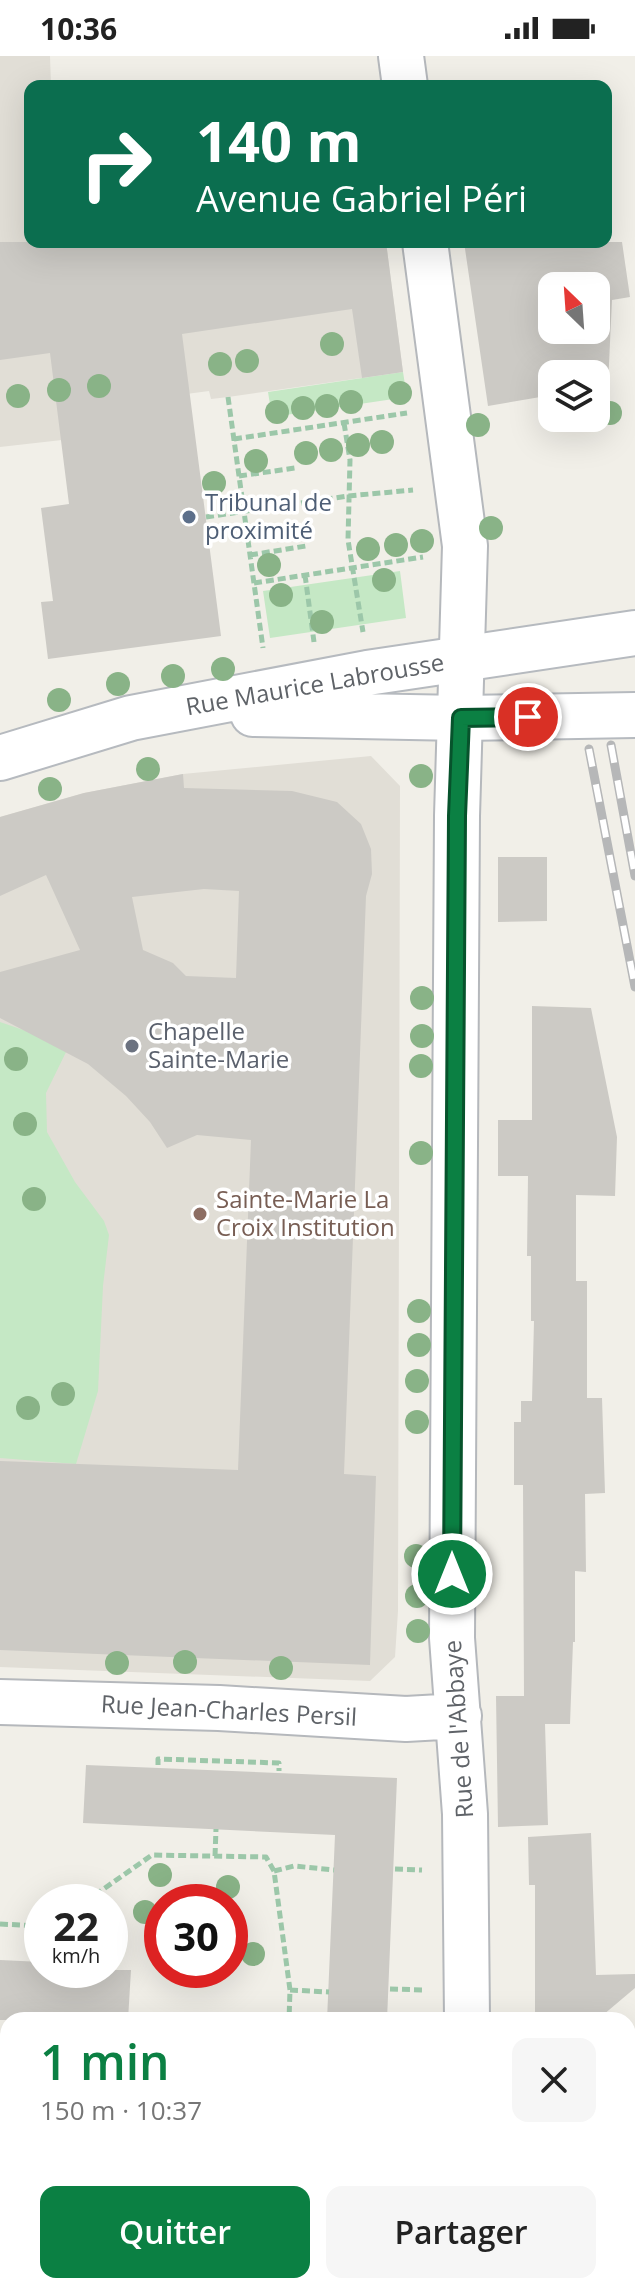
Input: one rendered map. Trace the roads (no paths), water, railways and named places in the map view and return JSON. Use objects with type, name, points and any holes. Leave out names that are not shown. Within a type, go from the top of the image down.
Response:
[{"type":"street","points":[[401,56],[404,80]]},
{"type":"street","name":"Rue de l'Abbaye","points":[[426,248],[465,546],[457,816],[452,1622],[465,1814],[467,2012]]},
{"type":"street","name":"Rue Maurice Labrousse","points":[[0,758],[131,718],[367,673],[635,633]]},
{"type":"street","name":"Rue Maurice Labrousse","points":[[166,712],[461,718],[635,715]]},
{"type":"street","name":"Rue Jean-Charles Persil","points":[[0,1702],[219,1708],[406,1719],[459,1716]]},
{"type":"railway","points":[[611,745],[635,876]]},
{"type":"railway","points":[[589,749],[635,987]]},
{"type":"place","name":"Tribunal de proximité","points":[[189,517]]},
{"type":"place","name":"Chapelle Sainte-Marie","points":[[132,1046]]},
{"type":"place","name":"Sainte-Marie La Croix Institution","points":[[200,1214]]}]
